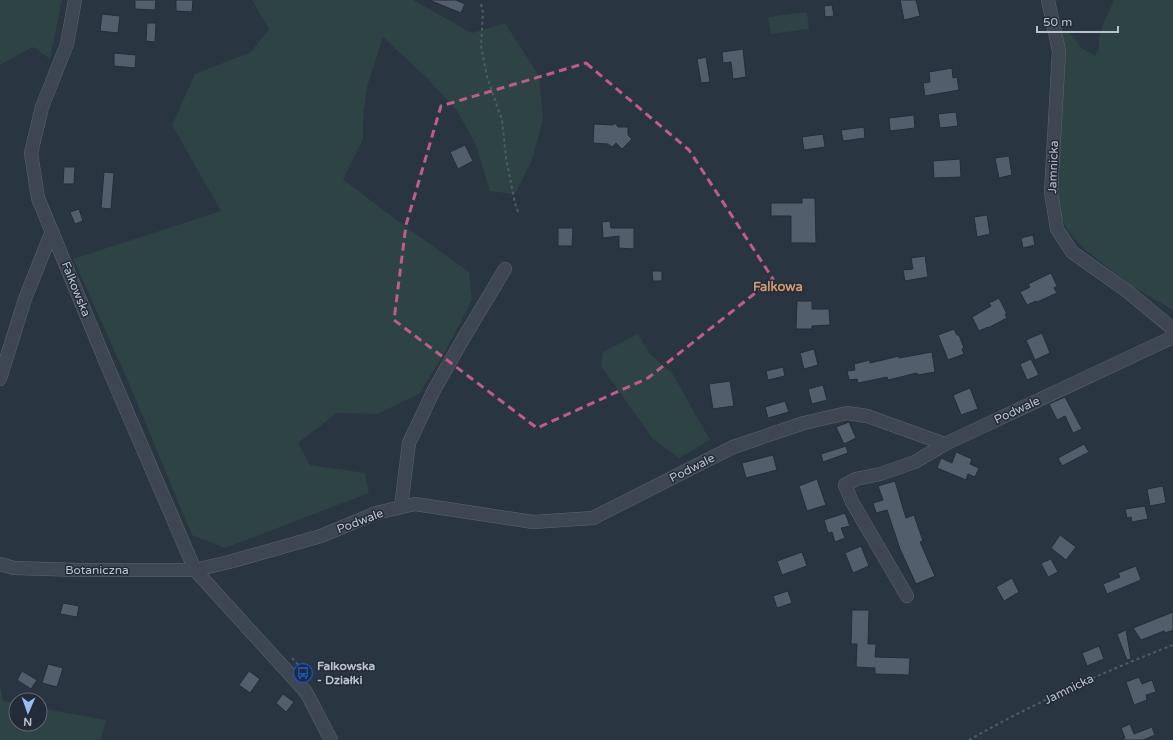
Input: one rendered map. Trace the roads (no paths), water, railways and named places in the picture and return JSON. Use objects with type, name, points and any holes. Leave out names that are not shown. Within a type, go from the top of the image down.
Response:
[{"type":"street","name":"Falkowska","points":[[75,0],[67,44],[42,107],[31,153],[38,198],[107,365],[195,570],[306,692],[331,740]]},
{"type":"street","name":"Jamnicka","points":[[1048,0],[1059,51],[1051,192],[1057,229],[1072,252],[1127,291],[1173,329]]},
{"type":"street","points":[[0,379],[25,299],[52,231]]},
{"type":"street","points":[[401,507],[409,446],[434,390],[505,269]]},
{"type":"street","name":"Podwale","points":[[195,570],[321,536],[376,512],[415,504],[533,522],[593,518],[733,447],[804,423],[847,413],[866,416],[945,444],[1173,337]]},
{"type":"street","points":[[907,596],[852,502],[845,485],[856,479],[880,474],[915,462],[945,444]]},
{"type":"street","name":"Botaniczna","points":[[0,564],[14,568],[79,570],[195,570]]},
{"type":"place","name":"Falkowska - Działki","points":[[303,673]]},
{"type":"district","name":"Falkowa","points":[[778,287]]}]
